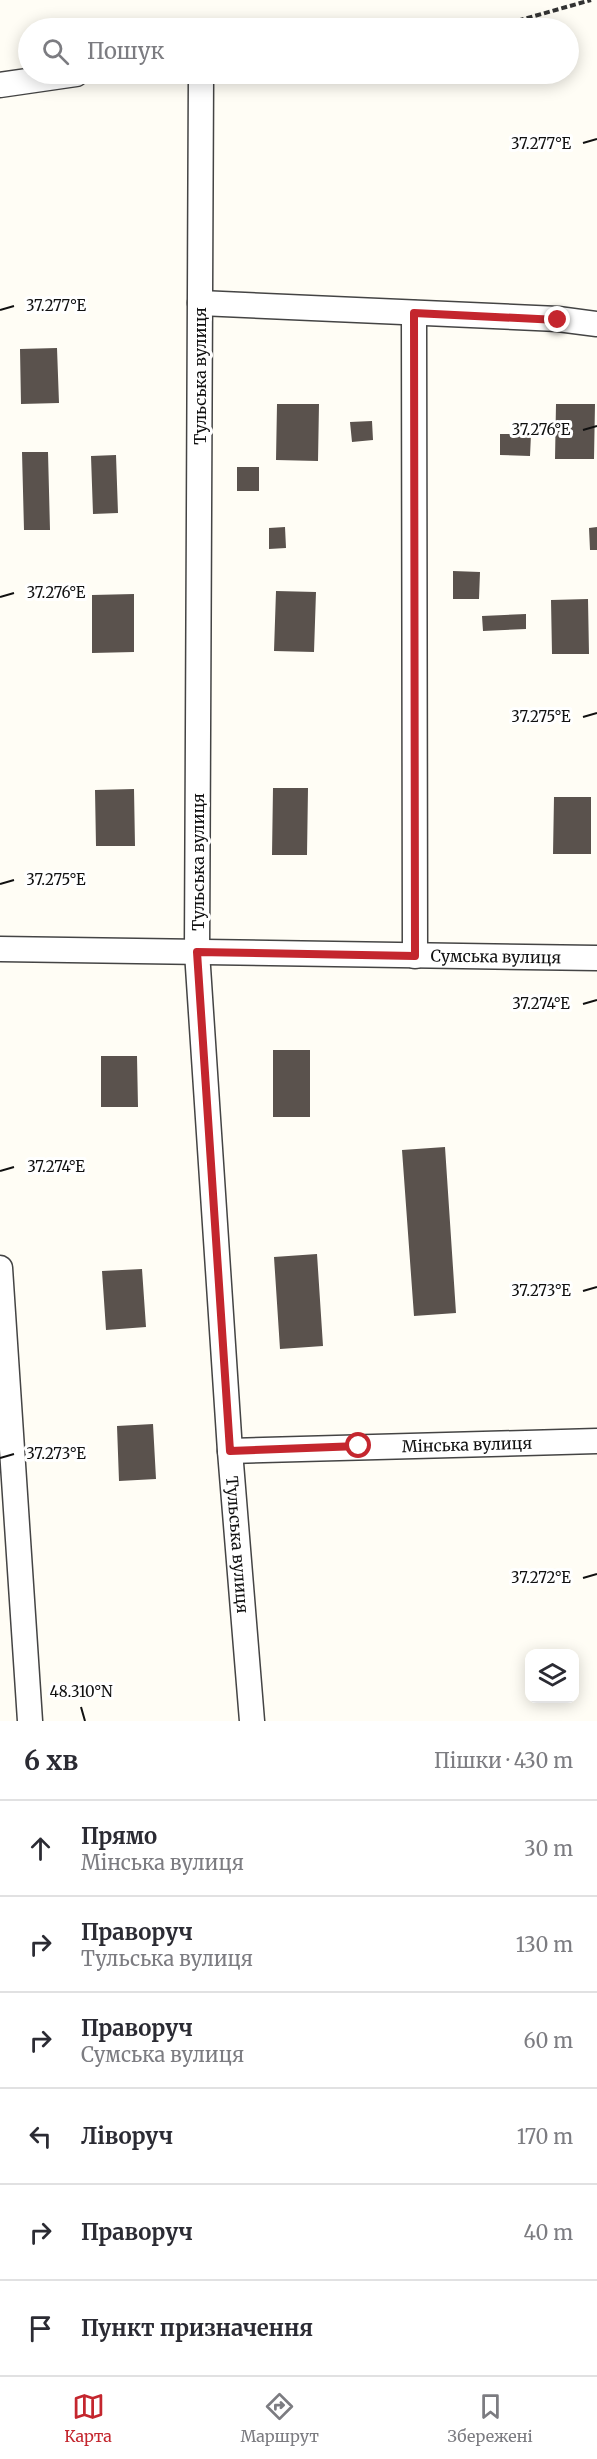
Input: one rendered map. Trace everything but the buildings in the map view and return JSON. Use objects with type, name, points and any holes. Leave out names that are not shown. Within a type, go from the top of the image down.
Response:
[{"type":"street","points":[[0,85],[18,82]]},
{"type":"street","name":"Тульська вулиця","points":[[201,84],[197,952],[230,1451],[252,1721]]},
{"type":"street","points":[[200,303],[597,324]]},
{"type":"street","points":[[414,313],[415,956]]},
{"type":"street","name":"Сумська вулиця","points":[[0,949],[597,958]]},
{"type":"street","points":[[0,1268],[30,1721]]},
{"type":"street","name":"Мінська вулиця","points":[[230,1451],[597,1441]]},
{"type":"path","points":[[527,18],[591,0]]},
{"type":"route","points":[[359,1446],[230,1451],[197,952],[415,956],[414,313],[558,320]]}]
